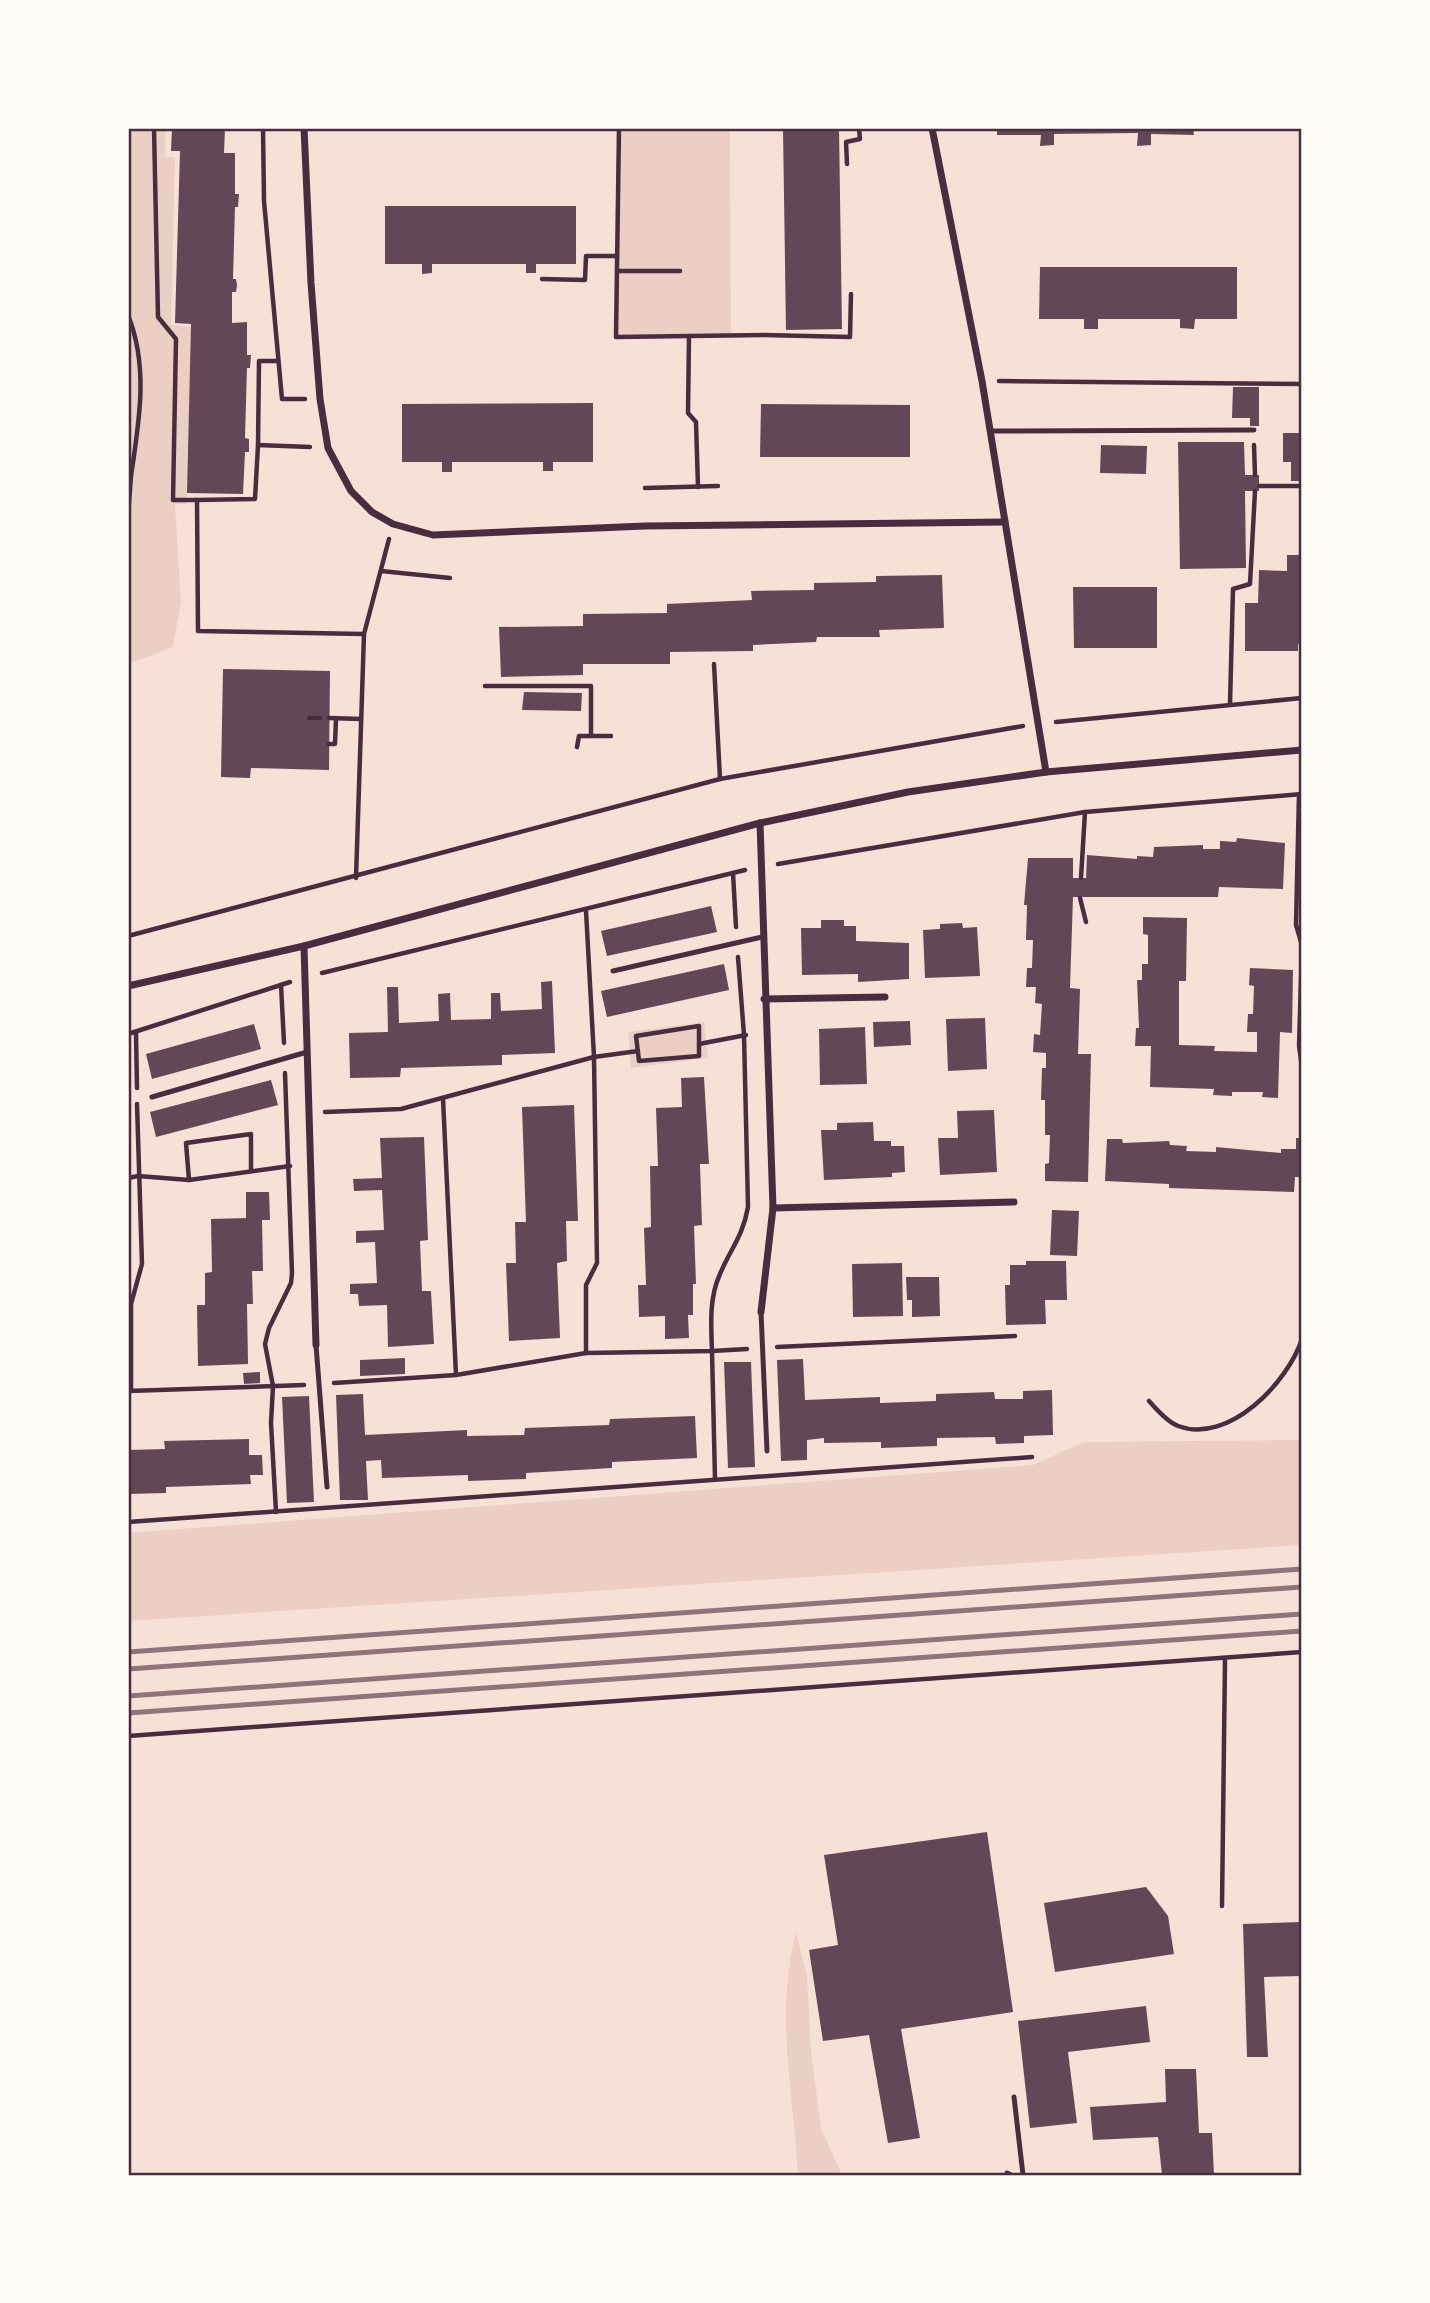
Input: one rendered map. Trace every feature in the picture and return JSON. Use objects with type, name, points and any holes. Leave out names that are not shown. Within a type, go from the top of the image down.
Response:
[{"type":"street","points":[[304,128],[311,283],[320,399],[328,448],[351,491],[372,512],[393,524],[433,535],[645,526],[1005,522]]},
{"type":"street","points":[[932,128],[991,431],[1046,772]]},
{"type":"street","points":[[128,986],[304,946],[760,823],[908,792],[1046,772],[1302,750]]},
{"type":"street","points":[[760,823],[773,1208],[761,1312]]},
{"type":"street","points":[[304,946],[316,1345]]},
{"type":"street","points":[[764,999],[884,997]]},
{"type":"street","points":[[773,1208],[1014,1202]]},
{"type":"lane","points":[[991,431],[1254,430]]},
{"type":"lane","points":[[613,971],[762,937]]},
{"type":"lane","points":[[152,1097],[307,1052]]},
{"type":"lane","points":[[761,1312],[767,1451]]},
{"type":"lane","points":[[316,1345],[327,1487]]},
{"type":"lane","points":[[1014,2097],[1023,2175]]},
{"type":"path","points":[[154,128],[158,317],[176,339],[173,500],[256,499],[259,362],[278,361]]},
{"type":"path","points":[[263,128],[264,201],[282,399],[320,399]]},
{"type":"path","points":[[619,128],[616,337],[850,337],[851,294]]},
{"type":"path","points":[[847,164],[846,142],[860,139],[859,128]]},
{"type":"path","points":[[542,279],[585,279],[586,256],[617,256]]},
{"type":"path","points":[[617,271],[680,271]]},
{"type":"path","points":[[128,315],[139,342],[141,405],[130,476],[128,517]]},
{"type":"path","points":[[690,336],[688,413],[696,422],[698,487]]},
{"type":"path","points":[[982,381],[1302,384]]},
{"type":"path","points":[[1254,430],[1255,475]]},
{"type":"path","points":[[258,445],[328,448]]},
{"type":"path","points":[[1259,486],[1302,485]]},
{"type":"path","points":[[645,488],[718,486]]},
{"type":"path","points":[[1230,705],[1233,589],[1250,584],[1255,491]]},
{"type":"path","points":[[195,500],[198,631],[365,634]]},
{"type":"path","points":[[356,877],[365,634],[393,524]]},
{"type":"path","points":[[381,571],[450,578]]},
{"type":"path","points":[[714,664],[720,779]]},
{"type":"path","points":[[485,686],[591,686],[591,736]]},
{"type":"path","points":[[128,936],[720,779],[1038,724],[1302,698]]},
{"type":"path","points":[[309,718],[320,718]]},
{"type":"path","points":[[329,744],[335,744],[332,718],[361,719]]},
{"type":"path","points":[[577,747],[579,736],[611,736]]},
{"type":"path","points":[[128,1034],[305,977],[760,867],[1085,812],[1301,794],[1296,925],[1302,946],[1299,1046],[1302,1067]]},
{"type":"path","points":[[1081,878],[1085,812]]},
{"type":"path","points":[[715,1479],[712,1298],[720,1274],[744,1232],[748,1208],[744,1035],[733,873]]},
{"type":"path","points":[[1080,898],[1086,922]]},
{"type":"path","points":[[586,911],[594,1057],[597,1263],[586,1285],[586,1353]]},
{"type":"path","points":[[276,1512],[271,1423],[273,1386],[265,1344],[269,1328],[291,1283],[281,985]]},
{"type":"path","points":[[699,1026],[699,1056],[639,1062],[638,1051],[636,1035],[699,1026]]},
{"type":"path","points":[[699,1044],[766,1032]]},
{"type":"path","points":[[136,1033],[142,1264],[131,1304],[130,1391],[321,1384],[456,1375],[586,1353],[1015,1336]]},
{"type":"path","points":[[310,1112],[401,1109],[594,1057],[638,1051]]},
{"type":"path","points":[[443,1099],[456,1375]]},
{"type":"path","points":[[189,1180],[186,1143],[251,1134],[251,1171]]},
{"type":"path","points":[[128,1178],[138,1176],[189,1180],[311,1163]]},
{"type":"path","points":[[1149,1401],[1178,1426],[1200,1429],[1231,1422],[1276,1385],[1296,1358],[1302,1339]]},
{"type":"path","points":[[128,1522],[1032,1457]]},
{"type":"path","points":[[128,1736],[1225,1660],[1302,1652]]},
{"type":"path","points":[[1222,1906],[1225,1660]]},
{"type":"shaded area","points":[[128,128],[166,128],[165,157],[175,157],[171,325],[191,327],[187,504],[175,504],[181,601],[173,647],[128,664]]},
{"type":"shaded area","points":[[619,128],[730,128],[731,335],[616,337]]},
{"type":"shaded area","points":[[704,1022],[708,1058],[631,1068],[628,1032]]},
{"type":"shaded area","points":[[1302,1440],[1302,1545],[128,1621],[128,1533],[1033,1465],[1084,1442]]},
{"type":"shaded area","points":[[796,1932],[807,1976],[811,2051],[821,2129],[842,2175],[798,2175],[786,2024],[790,1963]]},
{"type":"building","points":[[172,128],[225,128],[224,153],[235,153],[235,194],[239,194],[238,207],[235,207],[233,279],[236,279],[237,285],[236,292],[232,292],[232,323],[247,322],[247,355],[251,355],[250,368],[247,368],[245,438],[249,439],[249,452],[245,452],[243,494],[187,493],[191,324],[175,323],[180,151],[171,151]]},
{"type":"building","points":[[839,128],[842,329],[786,330],[783,129]]},
{"type":"building","points":[[997,128],[1193,128],[1194,135],[1151,134],[1151,145],[1137,146],[1138,133],[1054,134],[1054,145],[1040,146],[1041,135],[997,135]]},
{"type":"building","points":[[385,206],[576,206],[576,264],[536,264],[536,273],[526,273],[526,264],[432,264],[432,273],[422,274],[422,264],[385,264]]},
{"type":"building","points":[[1040,267],[1237,267],[1237,319],[1195,319],[1194,329],[1180,328],[1180,319],[1098,319],[1098,329],[1084,329],[1084,319],[1039,319]]},
{"type":"building","points":[[1233,387],[1259,387],[1259,426],[1250,426],[1250,418],[1232,418]]},
{"type":"building","points":[[593,403],[593,462],[553,462],[553,471],[543,471],[543,462],[452,462],[452,472],[442,472],[442,462],[402,462],[402,404]]},
{"type":"building","points":[[761,404],[910,405],[910,457],[760,457]]},
{"type":"building","points":[[1283,433],[1302,433],[1302,481],[1291,481],[1291,462],[1283,462]]},
{"type":"building","points":[[1178,442],[1244,442],[1245,475],[1259,475],[1259,491],[1245,491],[1246,568],[1180,569]]},
{"type":"building","points":[[1101,445],[1147,446],[1146,474],[1100,473]]},
{"type":"building","points":[[1287,555],[1302,555],[1302,645],[1298,644],[1298,651],[1245,651],[1245,603],[1258,603],[1259,570],[1287,571]]},
{"type":"building","points":[[942,575],[944,628],[879,630],[880,637],[817,637],[816,642],[753,645],[753,651],[670,652],[670,664],[583,664],[583,675],[501,677],[499,627],[583,626],[583,614],[667,613],[667,604],[752,600],[751,591],[814,590],[814,583],[876,582],[876,576]]},
{"type":"building","points":[[1073,587],[1157,587],[1157,648],[1074,648]]},
{"type":"building","points":[[223,669],[330,671],[329,770],[251,768],[250,778],[221,777]]},
{"type":"building","points":[[524,692],[582,693],[581,711],[522,710]]},
{"type":"building","points":[[1237,838],[1285,843],[1283,889],[1219,887],[1218,897],[1073,897],[1070,988],[1080,989],[1078,1054],[1091,1054],[1088,1182],[1045,1181],[1050,1135],[1045,1135],[1045,1100],[1041,1100],[1042,1068],[1046,1068],[1046,1053],[1033,1052],[1034,1034],[1040,1035],[1042,1004],[1035,1003],[1036,987],[1026,987],[1027,968],[1032,968],[1033,940],[1026,940],[1027,905],[1024,905],[1028,858],[1073,858],[1073,878],[1086,878],[1087,855],[1137,859],[1137,856],[1153,857],[1154,847],[1203,845],[1203,849],[1220,849],[1220,841],[1236,842]]},
{"type":"building","points":[[711,906],[717,932],[607,956],[601,931]]},
{"type":"building","points":[[1143,917],[1187,918],[1186,981],[1179,981],[1179,1045],[1215,1046],[1214,1051],[1257,1052],[1257,1032],[1247,1032],[1248,1014],[1253,1014],[1254,986],[1249,985],[1250,968],[1293,970],[1292,1033],[1280,1032],[1278,1098],[1262,1097],[1263,1092],[1232,1092],[1232,1096],[1213,1095],[1214,1089],[1150,1087],[1151,1046],[1135,1046],[1136,1028],[1139,1028],[1137,980],[1142,980],[1142,964],[1148,964],[1148,935],[1143,934]]},
{"type":"building","points":[[821,920],[844,920],[844,926],[856,926],[856,941],[909,943],[909,979],[858,982],[858,974],[802,975],[801,928],[821,928]]},
{"type":"building","points":[[962,923],[963,928],[977,927],[980,976],[925,978],[923,930],[940,929],[940,924]]},
{"type":"building","points":[[724,964],[729,990],[607,1017],[601,991]]},
{"type":"building","points":[[552,981],[555,1053],[502,1055],[502,1065],[401,1068],[400,1077],[350,1078],[349,1033],[388,1032],[387,987],[398,987],[399,1023],[439,1021],[438,994],[450,993],[451,1020],[491,1019],[491,993],[500,993],[501,1011],[542,1009],[541,982]]},
{"type":"building","points":[[985,1018],[987,1069],[948,1071],[946,1019]]},
{"type":"building","points":[[910,1021],[911,1045],[874,1047],[873,1022]]},
{"type":"building","points":[[254,1024],[261,1049],[152,1079],[146,1054]]},
{"type":"building","points":[[865,1027],[867,1084],[820,1085],[819,1029]]},
{"type":"building","points":[[704,1077],[709,1164],[700,1164],[702,1225],[694,1226],[696,1284],[693,1284],[693,1315],[688,1315],[689,1338],[665,1339],[665,1316],[639,1317],[638,1285],[646,1285],[644,1228],[651,1227],[650,1166],[658,1166],[656,1108],[682,1107],[681,1078]]},
{"type":"building","points":[[271,1080],[278,1105],[156,1137],[150,1112]]},
{"type":"building","points":[[574,1105],[578,1221],[566,1221],[567,1261],[557,1263],[560,1338],[509,1341],[506,1263],[516,1263],[515,1222],[526,1222],[522,1107]]},
{"type":"building","points":[[994,1110],[997,1172],[940,1175],[938,1138],[958,1138],[957,1111]]},
{"type":"building","points":[[873,1122],[874,1141],[891,1141],[891,1146],[904,1146],[905,1172],[892,1173],[892,1177],[824,1180],[821,1130],[837,1130],[837,1123]]},
{"type":"building","points":[[424,1137],[428,1240],[420,1241],[422,1291],[431,1291],[434,1344],[388,1347],[387,1305],[359,1306],[358,1294],[350,1294],[350,1284],[377,1283],[375,1242],[356,1243],[356,1231],[384,1230],[382,1190],[354,1191],[353,1179],[382,1178],[380,1138]]},
{"type":"building","points":[[1296,1138],[1302,1138],[1302,1177],[1295,1177],[1294,1192],[1169,1188],[1169,1184],[1105,1181],[1107,1139],[1122,1139],[1123,1143],[1169,1141],[1170,1145],[1187,1146],[1186,1151],[1216,1152],[1216,1147],[1281,1153],[1281,1149],[1296,1149]]},
{"type":"building","points":[[246,1192],[269,1192],[270,1220],[262,1220],[263,1271],[252,1271],[253,1304],[247,1304],[248,1364],[198,1366],[197,1305],[205,1305],[205,1273],[212,1272],[211,1219],[246,1218]]},
{"type":"building","points":[[1052,1210],[1079,1211],[1077,1256],[1050,1255]]},
{"type":"building","points":[[1026,1261],[1066,1261],[1067,1300],[1045,1300],[1046,1324],[1006,1325],[1005,1285],[1010,1285],[1010,1265],[1026,1265]]},
{"type":"building","points":[[902,1263],[903,1316],[853,1317],[852,1264]]},
{"type":"building","points":[[906,1277],[939,1277],[940,1316],[912,1317],[912,1300],[907,1300]]},
{"type":"building","points":[[405,1358],[405,1374],[360,1376],[360,1360]]},
{"type":"building","points":[[803,1359],[805,1400],[880,1397],[880,1403],[936,1401],[936,1394],[994,1392],[995,1399],[1023,1399],[1023,1391],[1052,1390],[1053,1435],[1024,1436],[1024,1443],[996,1444],[995,1437],[937,1438],[937,1446],[881,1448],[881,1442],[824,1443],[824,1438],[807,1440],[807,1460],[781,1461],[777,1360]]},
{"type":"building","points":[[724,1362],[751,1362],[755,1467],[728,1468]]},
{"type":"building","points":[[260,1372],[260,1383],[244,1384],[243,1373]]},
{"type":"building","points":[[363,1394],[365,1435],[467,1430],[467,1436],[524,1435],[525,1428],[609,1425],[610,1419],[695,1416],[697,1458],[612,1462],[612,1468],[526,1473],[526,1479],[468,1481],[468,1475],[382,1478],[381,1460],[366,1461],[368,1500],[340,1500],[336,1395]]},
{"type":"building","points":[[309,1396],[314,1502],[287,1503],[282,1397]]},
{"type":"building","points":[[249,1439],[249,1455],[262,1455],[263,1475],[250,1475],[251,1484],[166,1487],[166,1493],[128,1494],[128,1450],[165,1449],[164,1441]]},
{"type":"building","points":[[987,1832],[1013,2012],[901,2029],[920,2138],[888,2143],[869,2035],[823,2041],[809,1950],[838,1945],[824,1855]]},
{"type":"building","points":[[1146,1887],[1168,1916],[1174,1954],[1055,1972],[1044,1903]]},
{"type":"building","points":[[1302,1922],[1302,1976],[1264,1977],[1268,2057],[1247,2057],[1243,1924]]},
{"type":"building","points":[[1146,2006],[1150,2042],[1068,2052],[1077,2123],[1030,2128],[1018,2021]]},
{"type":"building","points":[[1165,2069],[1196,2069],[1199,2133],[1212,2133],[1214,2175],[1162,2175],[1158,2137],[1093,2140],[1090,2107],[1166,2102]]},
{"type":"railway","points":[[128,1652],[1302,1569]]},
{"type":"railway","points":[[128,1669],[1302,1587]]},
{"type":"railway","points":[[128,1696],[1302,1614]]},
{"type":"railway","points":[[128,1713],[1302,1631]]}]
